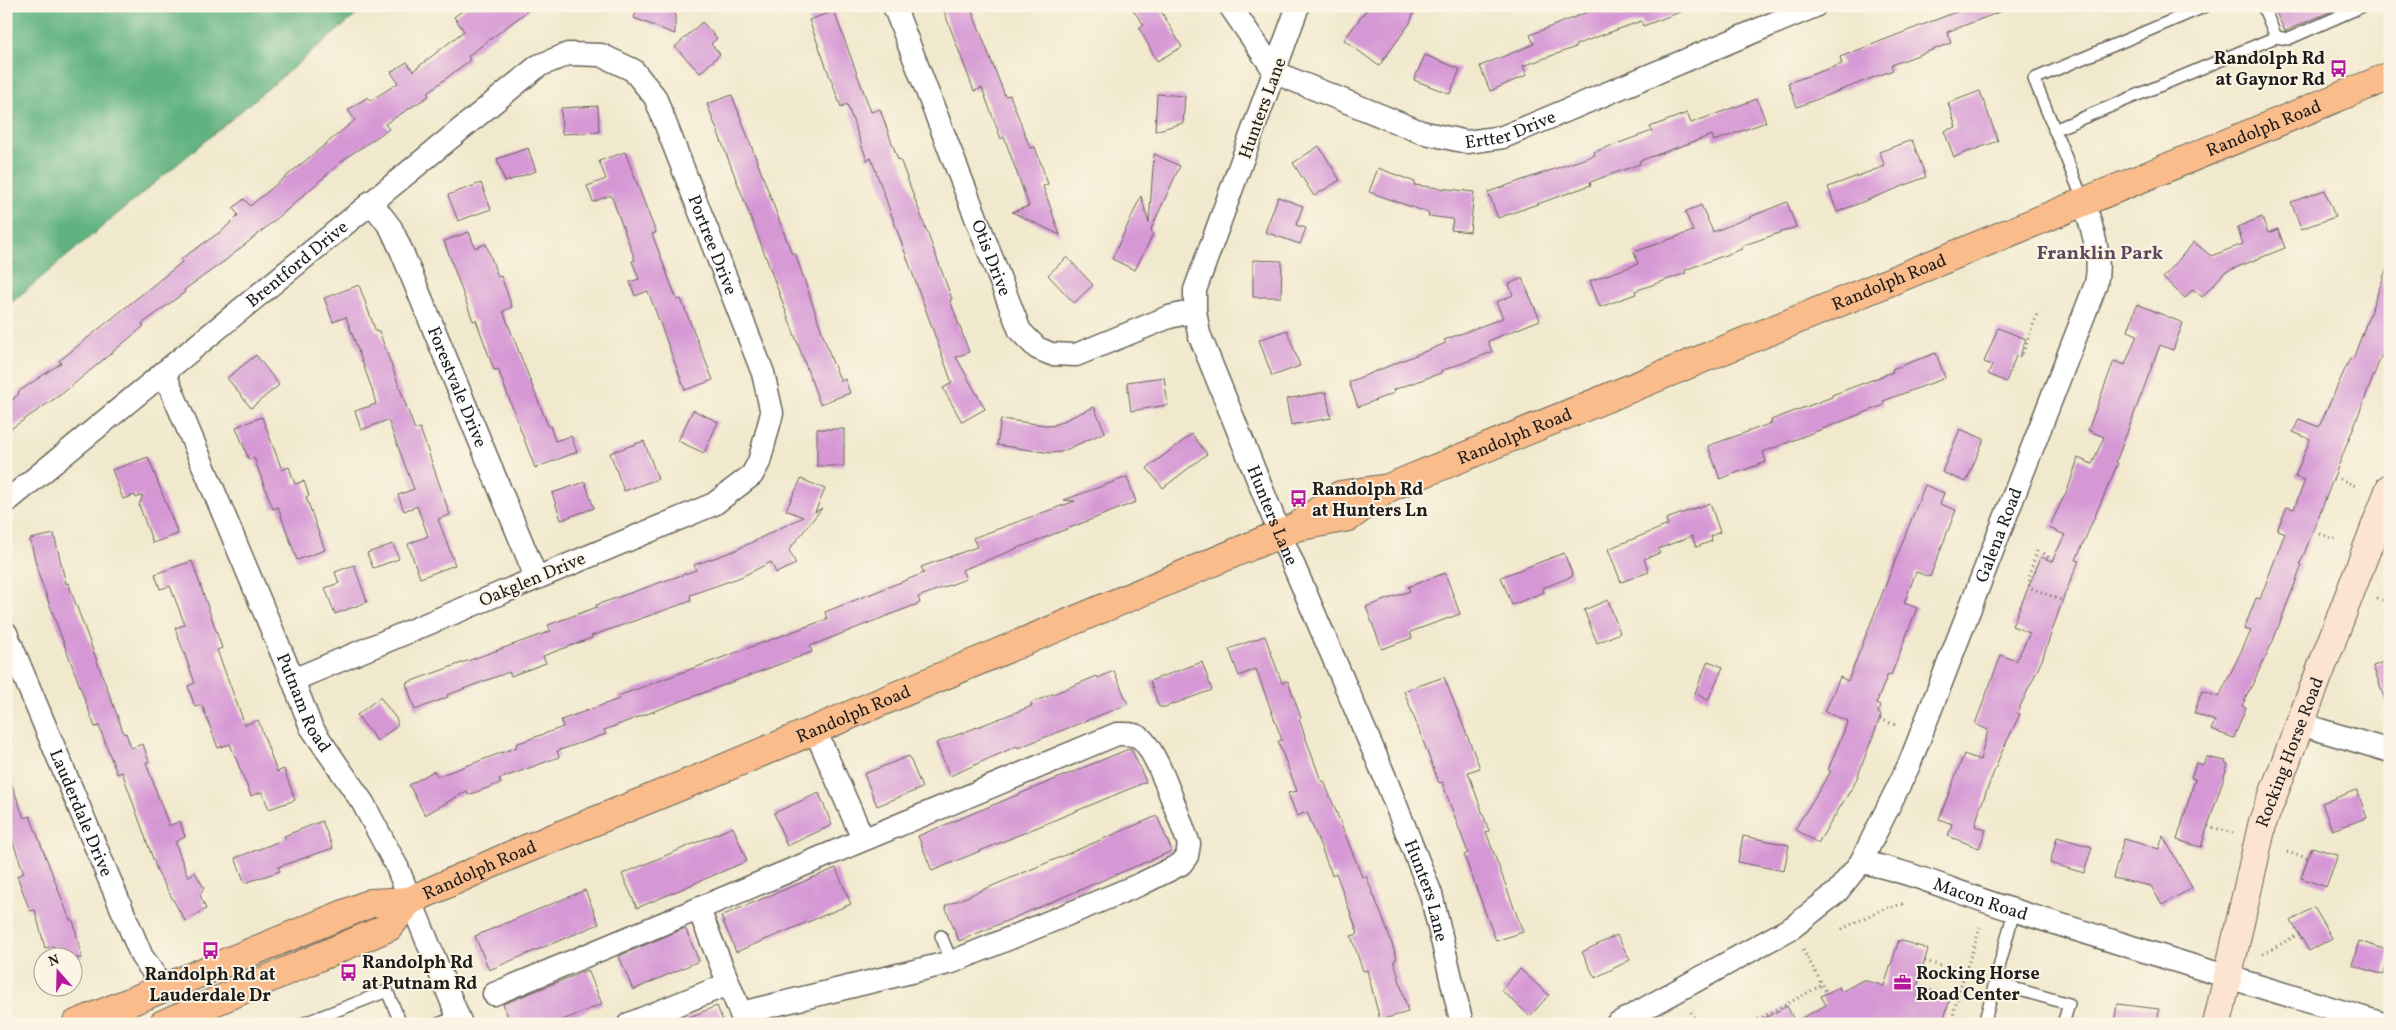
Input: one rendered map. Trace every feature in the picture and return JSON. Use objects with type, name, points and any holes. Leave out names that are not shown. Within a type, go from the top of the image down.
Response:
[{"type":"main road","name":"Randolph Road","points":[[76,1024],[167,1012],[389,927],[409,901],[508,856],[815,730],[1288,531],[1340,495],[1388,488],[2390,76]]},
{"type":"street","name":"Otis Drive","points":[[894,6],[1020,331],[1037,348],[1051,354],[1076,355],[1169,317],[1195,311]]},
{"type":"street","points":[[1230,6],[1276,73]]},
{"type":"street","name":"Hunters Lane","points":[[1298,6],[1276,73],[1195,290],[1195,311],[1199,334],[1288,531],[1431,894],[1462,1024]]},
{"type":"street","name":"Ertter Drive","points":[[1276,73],[1421,132],[1467,142],[1503,137],[1815,6]]},
{"type":"street","name":"Brentford Drive","points":[[6,502],[538,66],[568,54],[601,55]]},
{"type":"street","name":"Portree Drive","points":[[601,55],[633,70],[654,97],[763,372],[772,414],[759,462]]},
{"type":"street","name":"Forestvale Drive","points":[[371,202],[391,228],[402,252],[536,577]]},
{"type":"street","name":"Galena Road","points":[[1861,862],[1909,765],[2096,284],[2099,269],[2098,249],[2084,202]]},
{"type":"street","name":"Putnam Road","points":[[164,372],[311,727],[363,803],[397,867],[452,1021]]},
{"type":"street","name":"Oakglen Drive","points":[[293,680],[714,504],[752,475],[759,462]]},
{"type":"street","name":"Rocking Horse Road","points":[[2217,1024],[2263,821],[2390,488]]},
{"type":"street","name":"Lauderdale Drive","points":[[6,633],[142,957],[152,970],[167,1012]]},
{"type":"street","points":[[2300,724],[2390,751]]},
{"type":"street","points":[[815,730],[864,839]]},
{"type":"street","points":[[494,994],[672,918],[699,910],[1117,734],[1132,734],[1141,738],[1152,752],[1189,844],[1186,856],[1181,864],[1141,884],[952,962],[743,1018],[699,910]]},
{"type":"street","points":[[1617,1024],[1793,927],[1837,892],[1861,862]]},
{"type":"street","name":"Macon Road","points":[[1861,862],[1886,867],[2014,911],[2228,978],[2384,1024]]},
{"type":"street","points":[[629,1024],[728,984]]},
{"type":"lane","points":[[2084,202],[2034,79],[2206,6]]},
{"type":"lane","points":[[2263,6],[2276,37]]},
{"type":"lane","points":[[2054,130],[2276,37],[2288,39],[2363,6]]},
{"type":"lane","points":[[1984,1024],[2014,911]]},
{"type":"lane","points":[[941,936],[952,962]]},
{"type":"lane","points":[[1995,983],[2069,1004],[2063,1024]]},
{"type":"lane","points":[[302,1024],[388,991],[401,1024]]},
{"type":"path","points":[[2020,355],[2022,356],[2038,311]]},
{"type":"path","points":[[2340,479],[2358,487]]},
{"type":"path","points":[[2320,534],[2338,540]]},
{"type":"path","points":[[2037,551],[2030,572],[2028,587],[2063,601]]},
{"type":"path","points":[[2044,553],[2053,562]]},
{"type":"path","points":[[2377,598],[2390,603]]},
{"type":"path","points":[[1880,719],[1898,726]]},
{"type":"path","points":[[2208,826],[2233,833]]},
{"type":"path","points":[[2287,852],[2308,858]]},
{"type":"path","points":[[1842,929],[1881,910],[1905,903]]},
{"type":"path","points":[[1951,1024],[1965,973],[1981,926]]},
{"type":"path","points":[[2263,954],[2299,934]]},
{"type":"path","points":[[1803,950],[1827,993]]},
{"type":"path","points":[[1925,961],[1965,973]]},
{"type":"path","points":[[1749,1024],[1822,985]]},
{"type":"path","points":[[1691,1012],[1698,1024]]},
{"type":"green space","points":[[6,6],[367,6],[6,307]]},
{"type":"building","points":[[469,6],[534,6],[468,56],[470,60],[427,93],[429,96],[385,124],[389,129],[347,157],[226,260],[184,290],[185,292],[142,324],[144,326],[63,393],[6,432],[6,405],[19,394],[18,392],[61,363],[59,361],[182,262],[181,259],[223,230],[238,215],[233,208],[244,199],[250,206],[355,120],[348,110],[368,97],[370,101],[398,83],[391,72],[407,62],[413,71],[464,31],[454,17]]},
{"type":"building","points":[[638,6],[675,6],[675,34],[634,18]]},
{"type":"building","points":[[942,6],[970,6],[1005,96],[1010,95],[1030,148],[1035,147],[1048,184],[1043,186],[1060,235],[1012,212],[1029,206],[1004,137],[1001,139],[982,88],[974,91]]},
{"type":"building","points":[[1130,6],[1158,6],[1182,47],[1157,61],[1139,28],[1144,25]]},
{"type":"building","points":[[1369,6],[1416,6],[1410,23],[1379,66],[1344,40]]},
{"type":"building","points":[[1602,6],[1691,6],[1691,8],[1643,26],[1641,21],[1523,66],[1527,75],[1490,91],[1480,66],[1534,44],[1530,35]]},
{"type":"building","points":[[1960,6],[2010,8],[1947,32],[1951,43],[1891,65],[1893,70],[1797,107],[1788,83],[1842,64],[1840,57],[1961,10]]},
{"type":"building","points":[[2273,6],[2344,6],[2285,31]]},
{"type":"building","points":[[834,11],[871,112],[880,109],[898,160],[900,159],[952,299],[950,300],[969,352],[956,357],[985,409],[962,422],[943,388],[952,383],[871,158],[867,160],[847,104],[841,107],[809,20]]},
{"type":"building","points":[[702,22],[717,38],[711,44],[720,54],[700,73],[675,47]]},
{"type":"building","points":[[1425,55],[1460,69],[1450,94],[1414,80]]},
{"type":"building","points":[[1980,91],[1998,141],[1954,157],[1944,131],[1956,127],[1948,103]]},
{"type":"building","points":[[1157,94],[1185,96],[1183,123],[1155,131]]},
{"type":"building","points":[[732,95],[792,254],[795,253],[832,361],[841,381],[845,379],[850,393],[820,404],[707,104]]},
{"type":"building","points":[[1757,99],[1766,122],[1714,141],[1712,135],[1639,161],[1640,164],[1590,182],[1591,185],[1498,218],[1488,192],[1595,155],[1594,152],[1652,131],[1650,127],[1687,113],[1691,123]]},
{"type":"building","points":[[598,106],[599,132],[562,134],[561,108]]},
{"type":"building","points":[[1912,140],[1926,177],[1837,212],[1828,187],[1885,166],[1879,152]]},
{"type":"building","points":[[1319,146],[1340,180],[1314,196],[1293,163]]},
{"type":"building","points":[[528,148],[536,171],[505,182],[497,159]]},
{"type":"building","points":[[625,152],[656,233],[652,234],[677,300],[681,299],[713,380],[685,390],[648,291],[635,296],[630,282],[639,279],[632,261],[635,260],[611,195],[593,202],[587,186],[606,179],[599,161]]},
{"type":"building","points":[[1154,154],[1180,166],[1151,229],[1153,234],[1135,270],[1112,259],[1141,196],[1149,223]]},
{"type":"building","points":[[1378,168],[1415,182],[1414,185],[1474,192],[1470,232],[1451,230],[1453,219],[1428,216],[1429,213],[1369,192]]},
{"type":"building","points":[[481,183],[491,209],[458,221],[448,195]]},
{"type":"building","points":[[2325,190],[2335,217],[2301,229],[2291,202]]},
{"type":"building","points":[[1278,197],[1303,206],[1296,225],[1306,228],[1300,244],[1265,232]]},
{"type":"building","points":[[1787,202],[1796,227],[1742,246],[1742,249],[1685,270],[1686,273],[1635,291],[1636,294],[1600,307],[1590,281],[1638,264],[1634,252],[1693,231],[1685,212],[1701,205],[1713,232]]},
{"type":"building","points":[[2262,217],[2268,233],[2278,229],[2285,248],[2225,272],[2202,297],[2193,289],[2185,298],[2163,278],[2194,242],[2211,256],[2243,244],[2237,227]]},
{"type":"building","points":[[469,232],[475,248],[486,244],[498,277],[501,276],[512,307],[503,311],[555,441],[571,436],[577,452],[535,468],[498,369],[494,370],[476,320],[473,321],[444,241]]},
{"type":"building","points":[[1067,257],[1093,285],[1074,303],[1048,275]]},
{"type":"building","points":[[1253,260],[1282,261],[1281,297],[1253,297]]},
{"type":"building","points":[[2388,265],[2390,334],[2300,564],[2302,565],[2273,641],[2242,706],[2246,707],[2234,738],[2211,730],[2215,721],[2194,713],[2202,691],[2219,697],[2251,631],[2244,629],[2256,598],[2260,599],[2285,533],[2277,530],[2287,507],[2294,509],[2305,480],[2295,477],[2310,439],[2293,432],[2299,419],[2319,427],[2350,358],[2353,359]]},
{"type":"building","points":[[1522,278],[1540,320],[1488,341],[1492,352],[1393,390],[1394,393],[1358,407],[1349,382],[1446,343],[1444,340],[1503,318],[1496,302],[1513,295],[1509,284]]},
{"type":"building","points":[[359,285],[376,332],[379,331],[415,430],[420,428],[450,515],[438,519],[455,565],[420,578],[408,544],[428,536],[417,506],[404,511],[398,495],[414,489],[388,420],[361,430],[355,411],[376,404],[372,389],[346,317],[333,322],[324,298]]},
{"type":"building","points":[[2137,304],[2183,323],[2173,350],[2160,345],[2116,462],[2118,463],[2076,560],[2079,561],[2064,596],[2042,660],[2017,713],[2020,714],[2000,756],[1980,808],[1975,826],[1986,830],[1979,848],[1948,836],[1952,824],[1939,819],[1964,754],[1980,760],[1988,730],[1975,724],[2001,655],[2016,661],[2030,633],[2012,626],[2041,557],[2052,561],[2065,535],[2049,528],[2069,486],[2078,458],[2092,464],[2104,437],[2088,430],[2114,361],[2125,365],[2137,335],[2128,331]]},
{"type":"building","points":[[1998,328],[2026,339],[2019,358],[2016,356],[2006,382],[1988,374],[1992,365],[1984,362]]},
{"type":"building","points":[[1287,330],[1300,366],[1272,376],[1259,340]]},
{"type":"building","points":[[1936,353],[1945,378],[1883,401],[1884,405],[1763,452],[1766,462],[1720,479],[1708,446],[1772,423],[1771,420],[1893,372],[1892,369]]},
{"type":"building","points":[[256,355],[279,385],[251,408],[227,378]]},
{"type":"building","points":[[1164,377],[1168,405],[1131,411],[1127,382]]},
{"type":"building","points":[[1326,392],[1331,418],[1291,425],[1286,399]]},
{"type":"building","points":[[1094,407],[1105,432],[1061,452],[1051,453],[997,445],[1001,419],[1052,426]]},
{"type":"building","points":[[693,410],[718,422],[704,453],[678,441]]},
{"type":"building","points":[[262,417],[282,470],[289,467],[295,484],[304,481],[309,496],[306,497],[325,550],[297,560],[278,507],[273,509],[254,458],[249,460],[236,427]]},
{"type":"building","points":[[817,429],[844,429],[844,466],[817,466]]},
{"type":"building","points":[[1960,429],[1984,439],[1966,482],[1942,472]]},
{"type":"building","points":[[1192,434],[1207,454],[1163,488],[1147,468]]},
{"type":"building","points":[[644,441],[658,479],[624,491],[610,453]]},
{"type":"building","points":[[148,457],[178,534],[153,543],[139,505],[143,495],[136,498],[135,495],[123,499],[112,470]]},
{"type":"building","points":[[1127,477],[1136,502],[962,570],[966,579],[918,597],[920,603],[810,646],[812,652],[604,730],[606,734],[557,751],[559,757],[499,779],[501,783],[468,795],[467,791],[425,815],[409,785],[434,771],[439,776],[517,747],[516,744],[563,727],[561,720],[619,699],[618,696],[827,619],[825,612],[924,573],[921,567],[977,547],[973,538],[1075,501],[1064,500]]},
{"type":"building","points":[[801,479],[825,489],[815,512],[822,508],[789,550],[796,564],[776,573],[771,562],[741,577],[690,595],[691,601],[591,636],[592,638],[543,656],[546,663],[511,676],[509,672],[447,695],[448,697],[415,710],[406,683],[551,631],[548,625],[597,607],[596,605],[696,570],[694,565],[734,551],[803,517],[786,510]]},
{"type":"building","points":[[585,482],[594,508],[561,520],[552,493]]},
{"type":"building","points":[[1925,485],[1944,493],[1940,504],[1956,510],[1930,577],[1916,572],[1904,603],[1917,608],[1891,675],[1888,674],[1876,704],[1880,706],[1878,713],[1881,715],[1855,783],[1818,843],[1795,829],[1831,771],[1828,770],[1848,721],[1825,712],[1840,677],[1848,681]]},
{"type":"building","points":[[1710,503],[1720,532],[1711,536],[1712,541],[1696,547],[1692,536],[1658,549],[1660,553],[1644,559],[1649,572],[1621,582],[1608,549],[1668,525],[1666,519]]},
{"type":"building","points":[[54,534],[66,584],[68,583],[124,734],[126,733],[131,748],[143,744],[149,762],[146,763],[169,826],[180,821],[185,837],[175,842],[188,877],[195,872],[204,888],[200,895],[206,909],[185,921],[158,873],[122,772],[117,774],[99,726],[95,727],[39,576],[30,539]]},
{"type":"building","points":[[393,544],[399,559],[373,568],[367,553]]},
{"type":"building","points":[[1564,553],[1573,576],[1543,588],[1544,592],[1512,605],[1501,577]]},
{"type":"building","points":[[192,561],[222,648],[217,650],[245,725],[258,720],[277,772],[284,769],[295,800],[269,809],[262,792],[251,796],[230,744],[218,748],[202,705],[195,707],[188,686],[195,683],[175,628],[185,625],[170,586],[160,589],[155,574]]},
{"type":"building","points":[[354,565],[367,602],[335,614],[325,588],[339,583],[335,572]]},
{"type":"building","points":[[1445,573],[1460,614],[1410,632],[1412,638],[1382,649],[1366,607],[1410,591],[1408,587]]},
{"type":"building","points":[[1608,600],[1620,633],[1597,643],[1584,610]]},
{"type":"building","points":[[1265,636],[1282,683],[1288,681],[1321,781],[1324,781],[1362,877],[1366,876],[1385,924],[1397,959],[1394,960],[1408,1012],[1380,1020],[1367,970],[1363,971],[1351,936],[1358,934],[1336,873],[1332,875],[1307,812],[1297,816],[1288,793],[1297,791],[1278,741],[1282,740],[1256,669],[1239,676],[1229,649]]},
{"type":"building","points":[[2390,660],[2390,708],[2388,708],[2373,666]]},
{"type":"building","points":[[1708,661],[1723,667],[1708,700],[1695,693]]},
{"type":"building","points":[[1202,662],[1212,690],[1165,707],[1159,707],[1150,681]]},
{"type":"building","points":[[1114,671],[1128,704],[1018,748],[1017,746],[950,776],[936,743],[1032,706],[1031,703],[1097,676],[1098,678]]},
{"type":"building","points":[[1444,677],[1480,768],[1468,772],[1489,831],[1486,832],[1523,932],[1496,941],[1464,855],[1468,853],[1442,782],[1439,783],[1404,691]]},
{"type":"building","points":[[380,697],[397,720],[397,726],[377,741],[357,715]]},
{"type":"building","points":[[1131,748],[1146,782],[932,871],[918,836]]},
{"type":"building","points":[[909,756],[922,788],[877,806],[864,774]]},
{"type":"building","points":[[2206,757],[2226,761],[2225,763],[2228,764],[2201,847],[2177,840],[2195,779],[2191,778],[2196,763],[2203,765]]},
{"type":"building","points":[[6,774],[8,774],[24,818],[30,816],[70,920],[73,920],[80,948],[54,948],[54,946],[45,948],[35,910],[30,911],[17,876],[24,873],[6,823]]},
{"type":"building","points":[[2357,790],[2367,818],[2332,830],[2322,803]]},
{"type":"building","points":[[819,793],[832,825],[787,846],[774,813]]},
{"type":"building","points":[[1157,816],[1172,851],[959,941],[945,906]]},
{"type":"building","points":[[322,821],[333,848],[278,867],[280,871],[245,883],[235,858],[286,839],[284,836]]},
{"type":"building","points":[[733,827],[747,861],[637,908],[622,874]]},
{"type":"building","points":[[1743,836],[1789,845],[1784,871],[1738,862]]},
{"type":"building","points":[[2163,836],[2192,888],[2162,905],[2151,886],[2113,878],[2124,839],[2159,849]]},
{"type":"building","points":[[2057,837],[2092,847],[2084,873],[2050,863]]},
{"type":"building","points":[[2312,847],[2338,855],[2326,887],[2301,878]]},
{"type":"building","points":[[836,868],[851,904],[736,952],[721,916]]},
{"type":"building","points":[[585,890],[599,924],[489,970],[475,936]]},
{"type":"building","points":[[2314,907],[2332,938],[2309,951],[2291,921]]},
{"type":"building","points":[[685,928],[699,961],[633,990],[619,956]]},
{"type":"building","points":[[1617,935],[1630,960],[1595,978],[1582,952]]},
{"type":"building","name":"Rocking Horse Road Center","points":[[1899,940],[1928,949],[1917,987],[1951,997],[1942,1024],[1754,1024],[1787,1006],[1795,1022],[1826,1005],[1821,996],[1839,987],[1841,992],[1863,980],[1884,986]]},
{"type":"building","points":[[2359,941],[2390,951],[2384,975],[2352,965]]},
{"type":"building","points":[[1520,969],[1549,995],[1530,1016],[1501,990]]},
{"type":"building","points":[[588,970],[602,1004],[553,1024],[511,1024],[503,1004]]},
{"type":"building","points":[[2117,1004],[2159,1009],[2157,1024],[2114,1024]]},
{"type":"building","points":[[717,1006],[724,1024],[674,1024],[674,1023]]},
{"type":"place","name":"Randolph Rd at Gaynor Rd","points":[[2339,68]]},
{"type":"place","name":"Randolph Rd at Hunters Ln","points":[[1298,499]]},
{"type":"place","name":"Randolph Rd at Lauderdale Dr","points":[[210,951]]},
{"type":"place","name":"Randolph Rd at Putnam Rd","points":[[348,972]]},
{"type":"place","name":"Rocking Horse Road Center","points":[[1902,983]]},
{"type":"district","name":"Franklin Park","points":[[2100,252]]}]
